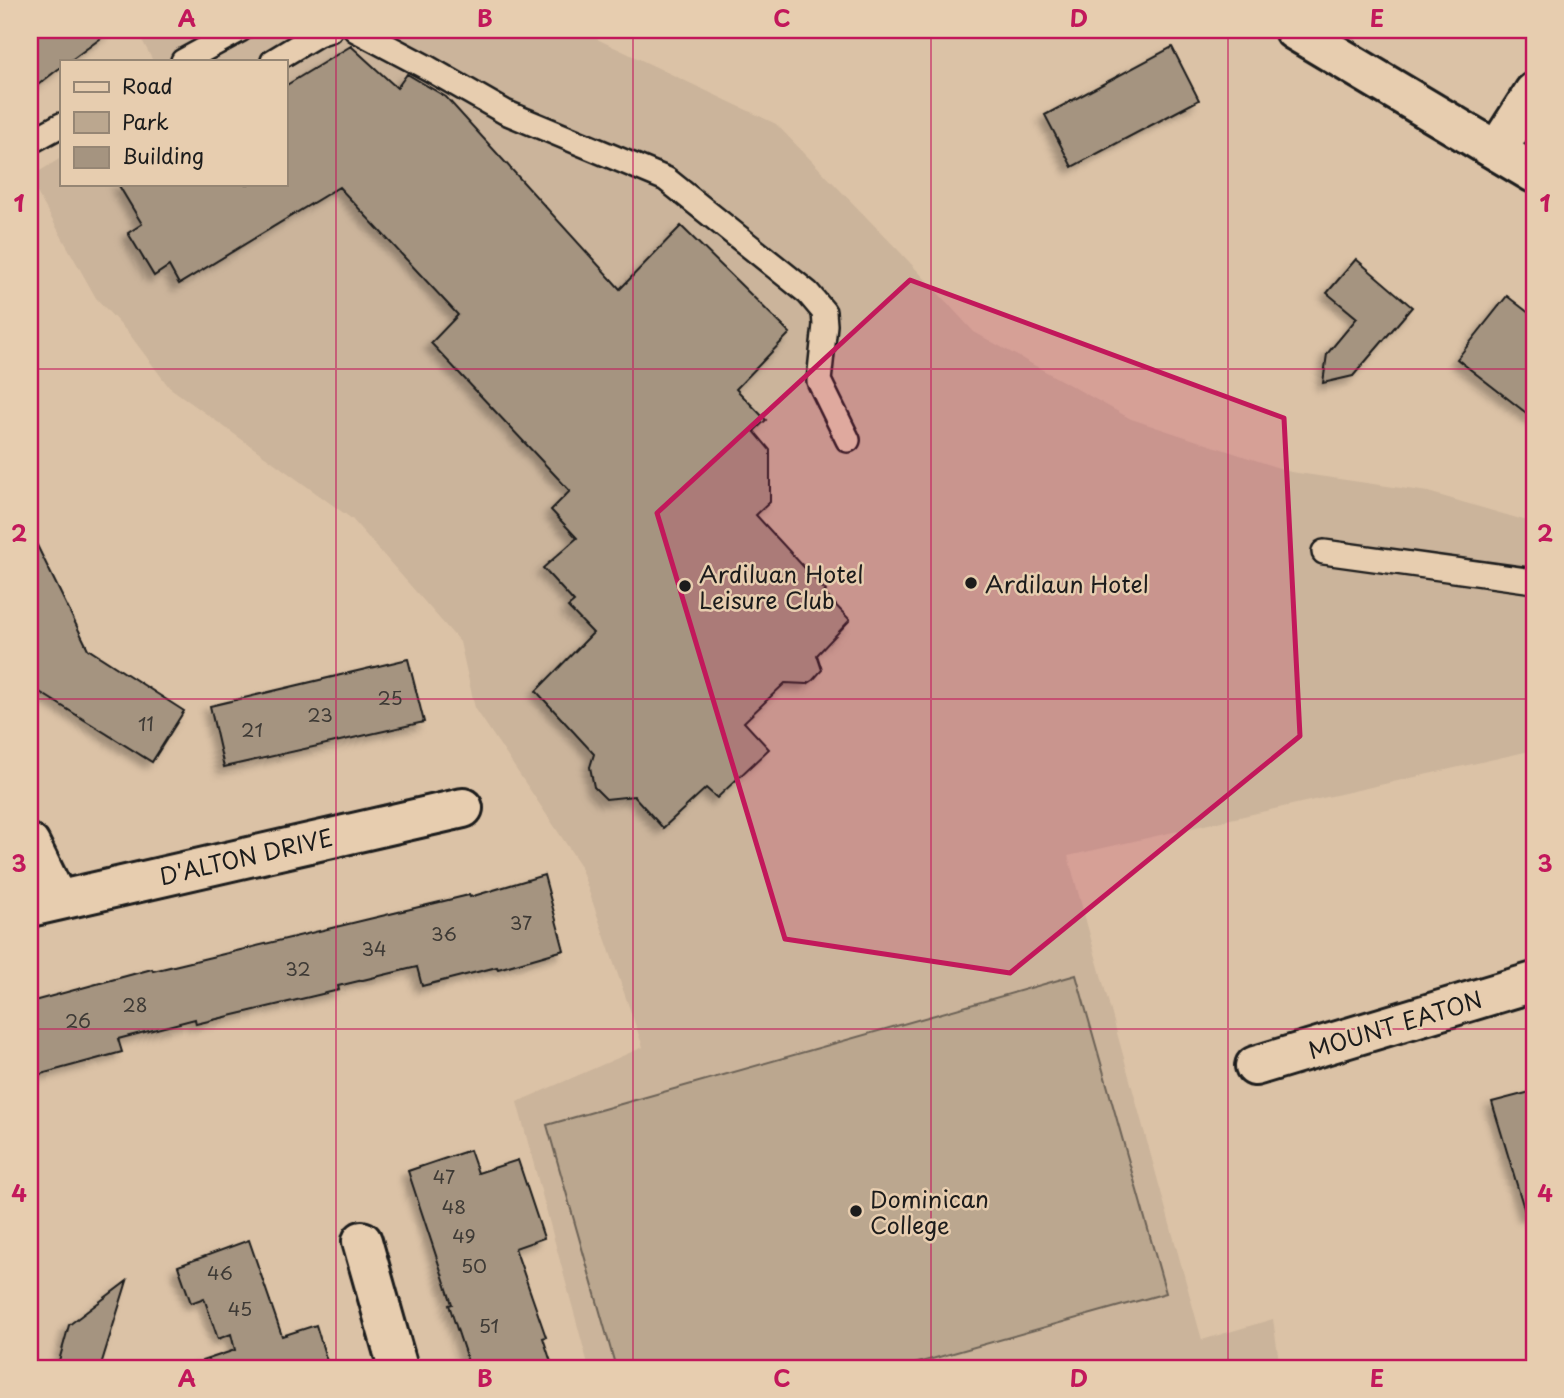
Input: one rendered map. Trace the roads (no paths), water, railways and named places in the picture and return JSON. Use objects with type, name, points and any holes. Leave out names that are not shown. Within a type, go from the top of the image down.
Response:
[{"type":"street","points":[[1294,30],[1534,173]]},
{"type":"street","points":[[1497,150],[1534,92]]},
{"type":"street","name":"D'ALTON DRIVE","points":[[43,903],[463,808]]},
{"type":"street","points":[[30,844],[43,903]]},
{"type":"street","name":"MOUNT EATON","points":[[1255,1066],[1534,982]]},
{"type":"street","points":[[362,1241],[398,1368]]},
{"type":"lane","points":[[185,60],[240,30]]},
{"type":"lane","points":[[275,60],[318,34],[330,30]]},
{"type":"lane","points":[[356,30],[505,112],[666,178],[808,293],[824,312],[819,381],[848,440]]},
{"type":"lane","points":[[30,142],[60,126]]},
{"type":"lane","points":[[1324,552],[1534,581]]},
{"type":"place","name":"Ardilaun Hotel","points":[[971,583]]},
{"type":"place","name":"Ardiluan Hotel Leisure Club","points":[[685,586]]},
{"type":"place","name":"Dominican College","points":[[856,1211]]}]
